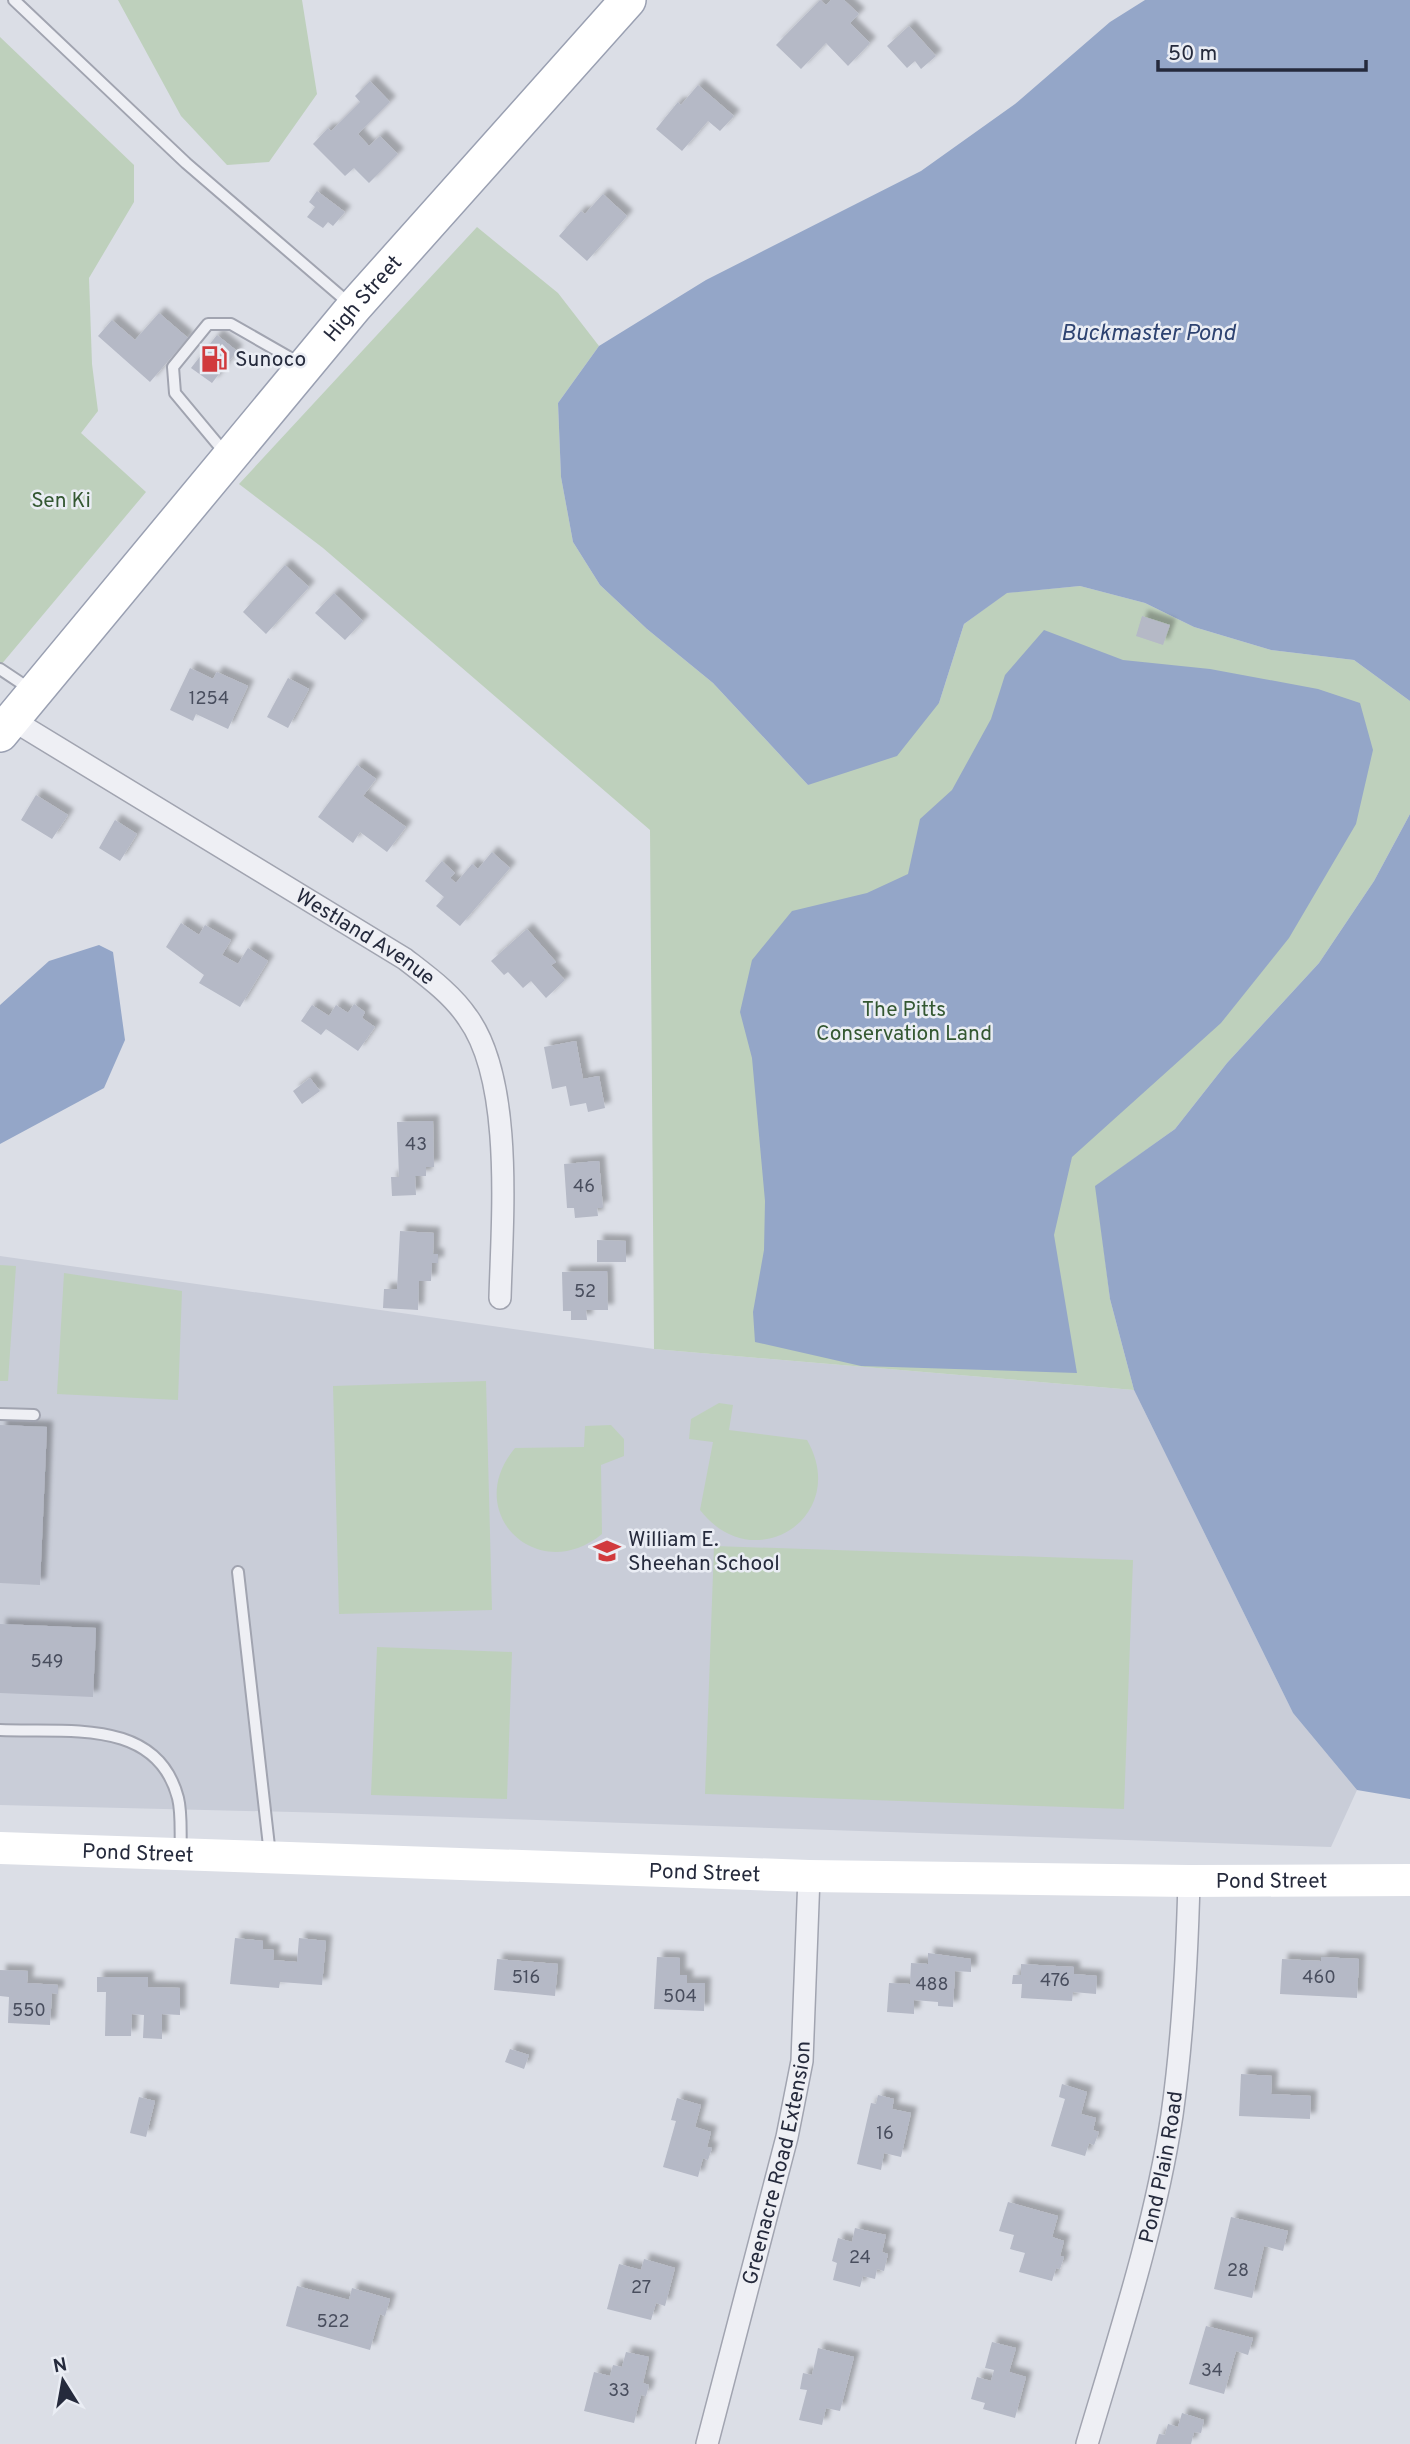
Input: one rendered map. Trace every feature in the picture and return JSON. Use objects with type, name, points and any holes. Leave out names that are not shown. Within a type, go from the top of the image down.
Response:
[{"type":"main road","name":"High Street","points":[[5,726],[354,307],[628,0]]},
{"type":"street","name":"Westland Avenue","points":[[5,726],[405,959],[439,985],[469,1018],[491,1063],[497,1106],[502,1194],[500,1298]]},
{"type":"street","name":"Pond Street","points":[[0,1848],[809,1875],[1189,1881],[1410,1880]]},
{"type":"street","name":"Greenacre Road Extension","points":[[707,2444],[787,2137],[803,2061],[809,1875]]},
{"type":"street","name":"Pond Plain Road","points":[[1087,2444],[1133,2285],[1158,2188],[1172,2115],[1186,1981],[1189,1881]]},
{"type":"lane","points":[[14,0],[186,163],[354,307]]},
{"type":"lane","points":[[228,456],[175,393],[173,367],[208,324],[231,324],[304,366]]},
{"type":"lane","points":[[0,669],[33,691]]},
{"type":"lane","points":[[0,1414],[34,1415]]},
{"type":"lane","points":[[238,1572],[271,1859]]},
{"type":"lane","points":[[0,1730],[117,1735],[140,1745],[164,1764],[178,1799],[181,1856]]},
{"type":"shaded area","name":"William E. Sheehan School","points":[[0,1256],[654,1349],[1134,1390],[1293,1713],[1357,1790],[1331,1847],[332,1813],[0,1805]]},
{"type":"green space","points":[[118,0],[302,0],[317,94],[269,162],[227,165],[181,116]]},
{"type":"green space","name":"Sen Ki","points":[[0,37],[134,165],[134,202],[89,278],[92,364],[98,411],[81,433],[146,492],[0,666]]},
{"type":"green space","name":"The Pitts Conservation Land","points":[[477,227],[558,293],[599,346],[558,403],[561,477],[573,542],[600,585],[647,629],[713,683],[808,785],[939,703],[964,624],[1006,593],[1080,586],[1145,603],[1194,627],[1271,650],[1354,660],[1410,701],[1410,814],[1374,881],[1319,963],[1227,1063],[1175,1129],[1096,1186],[1110,1299],[1134,1390],[654,1349],[650,830],[323,548],[239,484]]},
{"type":"green space","points":[[0,1265],[16,1266],[8,1381],[0,1381]]},
{"type":"green space","points":[[64,1273],[182,1291],[178,1400],[57,1394]]},
{"type":"green space","points":[[486,1381],[492,1610],[339,1614],[333,1386]]},
{"type":"green space","points":[[719,1403],[733,1405],[729,1430],[807,1440],[817,1468],[816,1493],[807,1514],[790,1530],[769,1539],[746,1539],[722,1530],[700,1510],[713,1442],[689,1439],[691,1419]]},
{"type":"green space","points":[[611,1425],[624,1439],[624,1456],[601,1465],[602,1534],[577,1548],[553,1552],[532,1547],[514,1535],[502,1517],[497,1496],[501,1472],[515,1448],[584,1447],[585,1426]]},
{"type":"green space","points":[[714,1546],[1133,1560],[1124,1809],[705,1794]]},
{"type":"green space","points":[[377,1647],[512,1652],[507,1799],[371,1795]]},
{"type":"water","name":"Buckmaster Pond","points":[[1145,0],[1410,0],[1410,701],[1354,660],[1271,650],[1194,627],[1145,603],[1080,586],[1007,593],[964,624],[939,703],[897,756],[808,785],[713,683],[647,629],[600,585],[573,542],[561,477],[558,403],[599,346],[706,280],[921,171],[1015,104],[1110,22]]},
{"type":"water","points":[[1044,630],[1123,660],[1210,669],[1318,689],[1360,703],[1373,750],[1356,824],[1289,938],[1221,1023],[1072,1157],[1054,1235],[1077,1373],[861,1366],[755,1342],[753,1312],[764,1250],[765,1201],[752,1058],[740,1012],[752,960],[792,911],[867,893],[908,874],[920,819],[952,790],[991,719],[1005,675]]},
{"type":"water","points":[[1410,814],[1410,1799],[1357,1790],[1293,1713],[1134,1390],[1110,1299],[1095,1186],[1175,1129],[1227,1063],[1319,963],[1374,881]]},
{"type":"water","points":[[99,945],[113,952],[125,1040],[104,1088],[0,1144],[0,1005],[49,961]]},
{"type":"building","points":[[820,0],[826,5],[831,0],[844,0],[859,14],[850,23],[870,43],[848,66],[826,43],[801,69],[776,45]]},
{"type":"building","points":[[909,26],[936,56],[921,69],[915,61],[907,68],[887,46]]},
{"type":"building","points":[[370,81],[390,102],[358,134],[369,146],[380,136],[398,154],[369,183],[354,168],[345,176],[313,144],[328,128],[331,131],[360,102],[355,96]]},
{"type":"building","points":[[698,85],[734,116],[720,131],[708,121],[682,151],[656,129],[678,102],[681,105]]},
{"type":"building","points":[[317,191],[345,212],[333,226],[328,222],[323,228],[307,217],[315,207],[309,202]]},
{"type":"building","points":[[603,194],[627,216],[587,261],[559,236],[581,211],[585,214]]},
{"type":"building","points":[[159,313],[188,338],[150,382],[98,336],[112,320],[135,340]]},
{"type":"building","name":"Sunoco","points":[[217,335],[237,351],[212,383],[191,368]]},
{"type":"building","points":[[285,565],[309,587],[266,634],[243,612]]},
{"type":"building","points":[[334,593],[363,621],[345,640],[315,613]]},
{"type":"building","points":[[1142,616],[1170,625],[1163,645],[1136,636]]},
{"type":"building","points":[[190,668],[213,679],[217,672],[248,686],[228,729],[196,714],[193,721],[170,710]]},
{"type":"building","points":[[288,678],[309,689],[288,728],[267,717]]},
{"type":"building","points":[[357,765],[376,779],[363,796],[406,827],[387,852],[360,832],[353,843],[318,817]]},
{"type":"building","points":[[36,795],[68,815],[52,839],[21,820]]},
{"type":"building","points":[[115,820],[137,834],[120,861],[99,848]]},
{"type":"building","points":[[492,852],[510,868],[460,926],[436,906],[444,897],[425,881],[442,861],[455,873],[450,878],[456,883],[472,864],[478,869]]},
{"type":"building","points":[[181,923],[199,935],[205,925],[231,940],[222,955],[238,964],[248,948],[268,961],[240,1007],[199,983],[204,975],[166,947]]},
{"type":"building","points":[[527,929],[556,962],[551,965],[565,980],[546,998],[531,981],[523,988],[508,972],[504,975],[491,961]]},
{"type":"building","points":[[354,1004],[365,1012],[362,1018],[375,1027],[358,1051],[326,1029],[321,1035],[301,1021],[312,1005],[329,1016],[336,1005],[348,1013]]},
{"type":"building","points":[[576,1041],[583,1079],[599,1076],[605,1108],[588,1112],[586,1103],[570,1106],[566,1086],[552,1089],[544,1047]]},
{"type":"building","points":[[310,1078],[320,1091],[302,1104],[293,1091]]},
{"type":"building","points":[[433,1121],[434,1167],[426,1167],[426,1176],[415,1176],[416,1195],[392,1196],[391,1177],[399,1177],[397,1122]]},
{"type":"building","points":[[599,1161],[603,1208],[597,1208],[598,1216],[575,1218],[574,1208],[567,1208],[564,1164]]},
{"type":"building","points":[[400,1231],[434,1233],[433,1254],[438,1254],[438,1263],[432,1263],[431,1281],[419,1281],[418,1310],[383,1308],[384,1289],[397,1289]]},
{"type":"building","points":[[597,1240],[626,1241],[626,1262],[597,1262]]},
{"type":"building","points":[[607,1271],[608,1310],[586,1310],[587,1320],[571,1320],[571,1311],[563,1311],[562,1272]]},
{"type":"building","points":[[0,1425],[47,1427],[40,1585],[0,1583]]},
{"type":"building","points":[[0,1624],[96,1628],[93,1697],[0,1693]]},
{"type":"building","points":[[235,1938],[263,1941],[263,1949],[274,1950],[273,1960],[297,1962],[299,1938],[326,1941],[322,1985],[280,1982],[279,1988],[230,1984]]},
{"type":"building","points":[[928,1953],[971,1959],[971,1972],[955,1971],[953,2007],[938,2006],[938,2002],[914,2000],[914,2014],[887,2012],[889,1983],[910,1984],[911,1963],[928,1964]]},
{"type":"building","points":[[657,1957],[680,1958],[680,1975],[687,1975],[687,1983],[705,1983],[704,2011],[654,2009]]},
{"type":"building","points":[[1321,1957],[1359,1959],[1357,1998],[1280,1994],[1282,1959],[1321,1961]]},
{"type":"building","points":[[497,1959],[558,1964],[555,1996],[494,1990]]},
{"type":"building","points":[[1021,1964],[1074,1967],[1074,1974],[1097,1976],[1096,1994],[1073,1992],[1072,2001],[1021,1998],[1022,1984],[1012,1984],[1013,1975],[1021,1975]]},
{"type":"building","points":[[0,1970],[28,1971],[27,1983],[58,1985],[58,1994],[52,1993],[50,2025],[8,2023],[9,1997],[0,1996]]},
{"type":"building","points":[[97,1977],[148,1977],[148,1987],[180,1988],[180,2015],[162,2014],[162,2039],[143,2038],[144,2015],[132,2014],[131,2036],[105,2036],[106,1992],[97,1992]]},
{"type":"building","points":[[510,2049],[529,2055],[524,2069],[505,2062]]},
{"type":"building","points":[[1241,2074],[1272,2076],[1271,2094],[1311,2096],[1310,2119],[1239,2116]]},
{"type":"building","points":[[1062,2084],[1087,2092],[1081,2114],[1096,2118],[1093,2130],[1099,2132],[1094,2145],[1089,2143],[1085,2156],[1051,2146],[1065,2099],[1059,2097]]},
{"type":"building","points":[[878,2095],[894,2099],[892,2109],[911,2113],[901,2157],[884,2153],[881,2170],[857,2164],[871,2103],[876,2104]]},
{"type":"building","points":[[139,2097],[155,2101],[146,2137],[130,2133]]},
{"type":"building","points":[[677,2098],[701,2105],[695,2127],[711,2132],[707,2147],[712,2148],[708,2160],[703,2158],[698,2177],[663,2167],[676,2121],[671,2120]]},
{"type":"building","points":[[1008,2202],[1058,2216],[1052,2237],[1064,2241],[1060,2256],[1064,2257],[1060,2269],[1056,2268],[1052,2281],[1019,2272],[1025,2253],[1010,2249],[1014,2235],[999,2231]]},
{"type":"building","points":[[1231,2217],[1288,2231],[1283,2251],[1264,2246],[1252,2298],[1214,2289]]},
{"type":"building","points":[[855,2228],[886,2235],[882,2252],[888,2254],[884,2271],[877,2269],[875,2279],[863,2276],[860,2287],[833,2280],[837,2263],[832,2261],[838,2238],[852,2242]]},
{"type":"building","points":[[644,2259],[675,2268],[665,2306],[656,2303],[651,2320],[607,2309],[619,2264],[641,2270]]},
{"type":"building","points":[[297,2286],[349,2300],[352,2288],[390,2299],[385,2316],[380,2314],[370,2350],[286,2326]]},
{"type":"building","points":[[1206,2326],[1253,2338],[1248,2355],[1236,2351],[1224,2394],[1189,2384]]},
{"type":"building","points":[[992,2342],[1016,2348],[1009,2372],[1026,2377],[1015,2418],[983,2409],[985,2403],[971,2399],[977,2377],[991,2381],[994,2370],[985,2368]]},
{"type":"building","points":[[818,2348],[854,2357],[840,2411],[826,2408],[822,2425],[799,2420],[807,2390],[800,2389],[803,2373],[812,2375]]},
{"type":"building","points":[[626,2352],[649,2357],[643,2383],[649,2385],[646,2396],[641,2395],[634,2423],[584,2411],[594,2372],[610,2376],[613,2365],[622,2367]]},
{"type":"building","points":[[1182,2413],[1204,2420],[1201,2433],[1194,2432],[1191,2444],[1156,2444],[1159,2434],[1165,2435],[1168,2424],[1178,2427]]},
{"type":"place","name":"Sunoco","points":[[214,359]]},
{"type":"place","name":"William E. Sheehan School","points":[[607,1551]]}]
